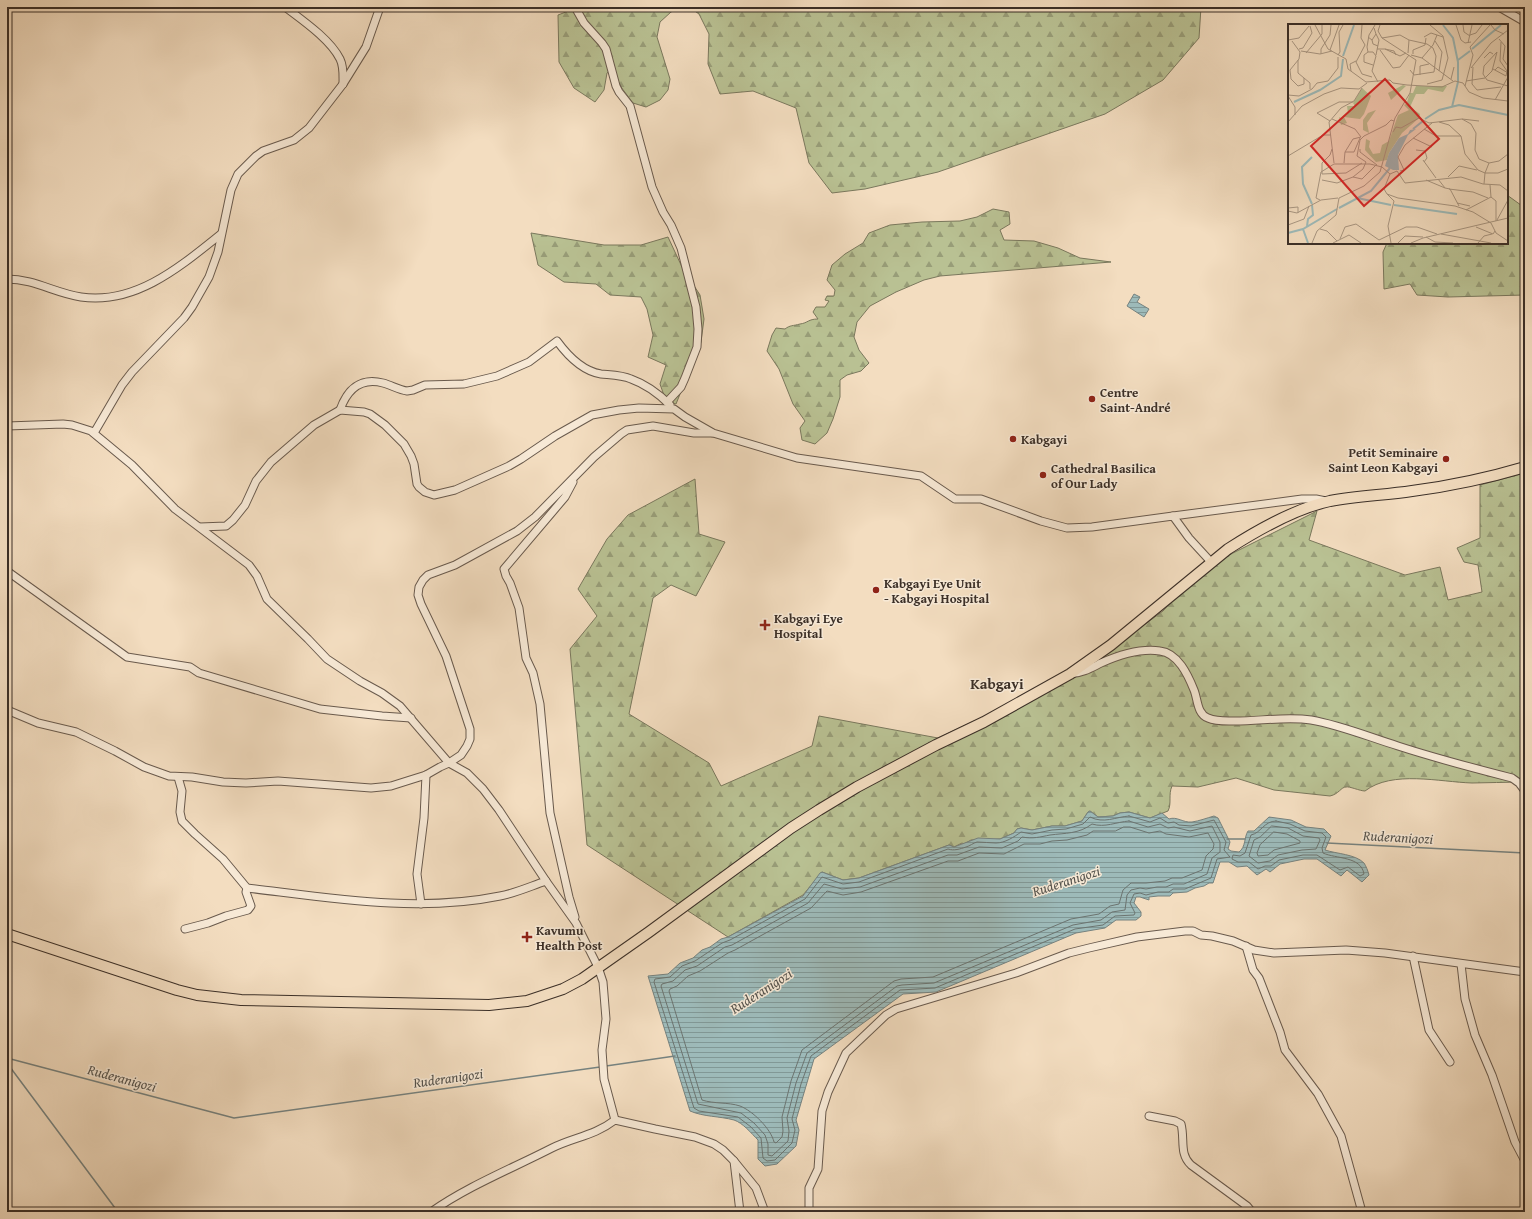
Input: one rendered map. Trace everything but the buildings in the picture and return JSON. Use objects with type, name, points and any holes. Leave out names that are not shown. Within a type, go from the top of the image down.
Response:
[{"type":"highway","points":[[7,934],[177,990],[202,996],[240,1000],[489,1005],[527,1001],[563,989],[582,979],[791,828],[819,810],[870,780],[936,745],[984,722],[1070,674],[1116,640],[1211,562],[1249,536],[1303,510],[1329,501],[1449,486],[1482,479],[1525,467]]},
{"type":"street","points":[[285,7],[308,25],[334,50],[343,68],[343,84]]},
{"type":"street","points":[[94,433],[122,385],[132,372],[175,328],[192,307],[209,277],[215,264],[231,190],[238,174],[256,156],[264,151],[294,140],[309,128],[343,84],[366,47],[380,7]]},
{"type":"street","points":[[575,7],[584,23],[606,49],[616,86],[630,106],[652,187],[678,242],[692,288],[696,307],[698,329],[697,347],[686,378],[681,387],[667,402]]},
{"type":"street","points":[[1499,7],[1525,22]]},
{"type":"street","points":[[7,279],[20,279],[80,297],[95,298],[123,296],[141,289],[161,278],[185,262],[221,234]]},
{"type":"street","points":[[340,410],[346,396],[363,382],[373,381],[407,391],[426,385],[464,384],[510,371],[529,362],[557,341],[568,356],[587,369],[599,374],[632,379],[667,402],[685,417],[713,433],[797,458],[823,463],[921,476],[955,499],[981,499],[1066,528],[1302,499],[1329,501]]},
{"type":"street","points":[[200,527],[226,526],[245,505],[256,481],[271,462],[314,425],[340,410],[370,414],[385,425],[404,444],[412,456],[417,484],[419,487],[425,492],[434,495],[455,490],[509,466],[555,436],[592,416],[619,410],[639,408],[674,409]]},
{"type":"street","points":[[7,426],[68,425],[80,427],[94,433],[132,465],[175,509],[249,565],[257,576],[267,598],[327,659],[360,682],[387,696],[400,706],[449,763],[467,773],[492,800],[576,923],[598,967],[605,997],[606,1019],[602,1050],[604,1079],[615,1120]]},
{"type":"street","points":[[7,710],[38,723],[76,732],[115,750],[144,767],[178,777],[223,782],[246,783],[278,781],[371,788],[391,786],[426,775],[449,763],[460,755],[470,739],[470,729],[446,656],[418,595],[419,587],[423,580],[428,575],[455,565],[517,531],[535,517],[594,457],[627,430],[653,426],[694,433],[713,433]]},
{"type":"street","points":[[576,923],[550,813],[540,704],[532,673],[526,658],[519,608],[504,569],[565,497],[577,474]]},
{"type":"street","points":[[1173,516],[1189,538],[1211,562]]},
{"type":"street","points":[[7,571],[127,657],[190,667],[199,673],[320,709],[411,718]]},
{"type":"street","points":[[1070,674],[1084,672],[1119,656],[1130,653],[1142,651],[1164,651],[1170,654],[1184,670],[1194,690],[1202,715],[1207,718],[1216,721],[1245,722],[1279,719],[1310,720],[1342,728],[1437,758],[1512,778],[1519,783],[1525,792]]},
{"type":"street","points":[[421,904],[417,874],[424,818],[426,775]]},
{"type":"street","points":[[178,777],[182,792],[180,812],[182,821],[220,856],[247,888],[392,904],[421,904],[466,901],[501,896],[546,881]]},
{"type":"street","points":[[185,929],[248,910],[251,906],[246,892],[247,888]]},
{"type":"street","points":[[809,1212],[809,1188],[818,1170],[822,1111],[828,1092],[846,1053],[886,1015],[896,1009],[1016,973],[1069,953],[1137,937],[1193,932],[1233,941],[1254,950],[1274,953],[1346,950],[1413,956],[1525,972]]},
{"type":"street","points":[[1246,946],[1253,970],[1259,978],[1285,1050],[1318,1094],[1341,1136],[1362,1212]]},
{"type":"street","points":[[1413,956],[1429,1030],[1450,1062]]},
{"type":"street","points":[[1461,964],[1465,999],[1475,1035],[1492,1075],[1516,1142],[1525,1161]]},
{"type":"street","points":[[1150,1116],[1175,1121],[1181,1124],[1183,1130],[1183,1153],[1185,1159],[1200,1172],[1247,1206],[1252,1212]]},
{"type":"street","points":[[615,1120],[695,1137],[714,1144],[730,1156],[756,1188],[765,1212]]},
{"type":"street","points":[[431,1212],[453,1198],[521,1163],[552,1148],[604,1128],[615,1120]]},
{"type":"street","points":[[734,1161],[740,1212]]},
{"type":"green space","points":[[579,7],[681,7],[671,12],[660,22],[657,37],[670,79],[668,90],[660,100],[646,107],[633,103],[621,87],[612,69],[607,73],[604,90],[595,102],[574,88],[559,62],[558,15]]},
{"type":"green space","points":[[689,7],[1201,7],[1199,38],[1163,80],[1105,114],[938,172],[865,189],[832,193],[809,163],[796,108],[753,91],[720,94],[708,64],[709,34],[699,14]]},
{"type":"green space","points":[[1508,196],[1525,208],[1525,295],[1448,297],[1417,295],[1410,284],[1384,289],[1383,252],[1387,244],[1508,244]]},
{"type":"green space","points":[[993,209],[1009,212],[1010,224],[1000,230],[1004,240],[1034,241],[1058,248],[1080,258],[1111,262],[940,276],[924,280],[896,292],[870,306],[857,322],[854,337],[859,350],[869,363],[861,371],[847,375],[840,380],[840,397],[827,433],[815,444],[802,440],[800,428],[805,421],[793,404],[779,369],[767,351],[776,328],[785,329],[790,326],[818,319],[813,312],[816,307],[825,307],[829,301],[825,300],[827,296],[834,296],[835,290],[827,280],[832,265],[845,254],[863,243],[869,233],[890,225],[960,221],[977,217]]},
{"type":"green space","points":[[531,233],[604,245],[641,245],[668,237],[682,267],[700,295],[704,319],[701,342],[676,404],[666,401],[660,384],[666,365],[648,357],[653,335],[647,309],[641,297],[610,295],[596,284],[564,282],[538,265]]},
{"type":"green space","points":[[1525,473],[1525,569],[1520,570],[1525,589],[1525,778],[1521,782],[1472,783],[1402,779],[1376,785],[1365,791],[1344,787],[1336,794],[1330,796],[1274,790],[1236,778],[1198,787],[1172,786],[1168,811],[1150,818],[1129,812],[1120,813],[1113,816],[1098,817],[1090,811],[1082,821],[1065,826],[1052,826],[1032,830],[1021,828],[1000,839],[971,840],[954,847],[949,845],[859,878],[843,880],[822,872],[803,895],[728,937],[587,845],[570,649],[597,616],[578,589],[607,539],[628,515],[695,479],[699,534],[725,542],[696,596],[671,585],[653,598],[629,714],[709,763],[721,786],[812,746],[819,716],[938,738],[1019,700],[1070,679],[1163,611],[1201,569],[1317,511],[1309,540],[1405,575],[1440,567],[1448,600],[1482,592],[1478,565],[1464,562],[1457,548],[1480,538],[1480,485]]},
{"type":"water","points":[[1134,294],[1140,297],[1137,302],[1149,309],[1144,317],[1127,306]]},
{"type":"water","points":[[1090,811],[1098,817],[1113,816],[1120,813],[1129,812],[1150,818],[1162,813],[1169,819],[1175,818],[1189,822],[1214,816],[1218,818],[1230,842],[1228,849],[1239,852],[1244,845],[1248,831],[1254,831],[1269,817],[1291,820],[1306,827],[1324,829],[1331,836],[1325,850],[1351,856],[1360,860],[1365,864],[1369,875],[1362,882],[1347,870],[1341,876],[1317,859],[1304,859],[1280,864],[1270,872],[1266,869],[1257,875],[1247,866],[1237,867],[1229,862],[1220,862],[1213,883],[1209,883],[1187,892],[1173,893],[1170,896],[1149,897],[1149,900],[1136,897],[1134,903],[1141,912],[1141,916],[1136,920],[1116,920],[1105,928],[1076,933],[936,992],[903,994],[814,1059],[796,1120],[799,1130],[796,1146],[777,1164],[765,1166],[758,1159],[758,1140],[741,1123],[734,1120],[690,1111],[648,976],[668,974],[680,963],[693,958],[702,950],[710,947],[721,939],[728,937],[803,896],[822,872],[843,880],[859,878],[949,845],[954,847],[978,838],[1000,839],[1021,828],[1032,830],[1052,826],[1065,826],[1082,821]]},
{"type":"waterway","name":"Ruderanigozi","points":[[1227,839],[1245,839]]},
{"type":"waterway","name":"Ruderanigozi","points":[[1327,843],[1525,853]]},
{"type":"waterway","name":"Ruderanigozi","points":[[606,1066],[675,1056]]},
{"type":"waterway","name":"Ruderanigozi","points":[[7,1058],[234,1118],[600,1067]]},
{"type":"waterway","points":[[7,1063],[118,1212]]},
{"type":"place","name":"Centre Saint-André","points":[[1092,399]]},
{"type":"place","name":"Kabgayi","points":[[1013,439]]},
{"type":"place","name":"Petit Seminaire Saint Leon Kabgayi","points":[[1446,459]]},
{"type":"place","name":"Cathedral Basilica of Our Lady","points":[[1043,475]]},
{"type":"place","name":"Kabgayi Eye Unit - Kabgayi Hospital","points":[[876,590]]},
{"type":"place","name":"Kabgayi Eye Hospital","points":[[765,625]]},
{"type":"place","name":"Kavumu Health Post","points":[[527,937]]},
{"type":"district","name":"Kabgayi","points":[[997,684]]}]
